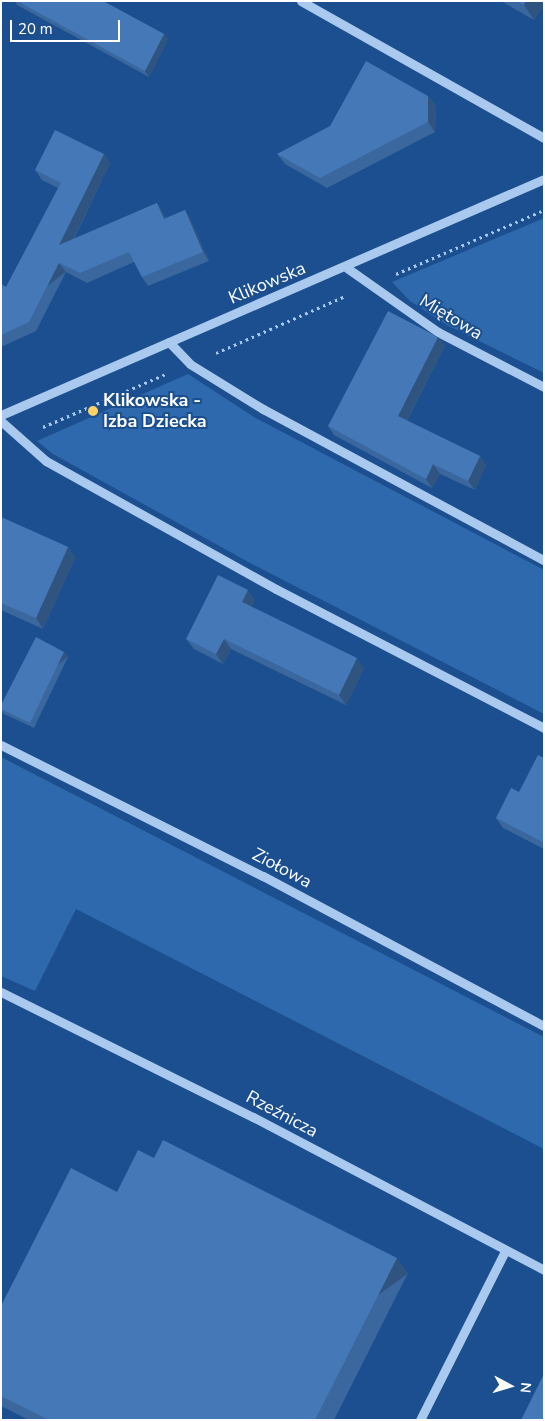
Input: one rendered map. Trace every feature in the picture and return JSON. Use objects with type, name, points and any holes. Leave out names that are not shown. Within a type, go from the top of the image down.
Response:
[{"type":"street","points":[[301,1],[544,138]]},
{"type":"street","name":"Klikowska","points":[[1,415],[347,268],[544,179]]},
{"type":"street","name":"Miętowa","points":[[347,268],[438,332],[544,387]]},
{"type":"street","points":[[169,342],[190,364],[263,409],[544,560]]},
{"type":"street","points":[[1,421],[17,438],[46,461],[276,589],[544,728]]},
{"type":"street","name":"Ziołowa","points":[[1,745],[263,876],[544,1026]]},
{"type":"street","name":"Rzeźnicza","points":[[1,992],[253,1117],[544,1270]]},
{"type":"street","points":[[420,1420],[505,1251]]},
{"type":"path","points":[[17,438],[544,210]]},
{"type":"shaded area","points":[[544,218],[544,373],[445,324],[410,301],[392,282]]},
{"type":"shaded area","points":[[188,374],[254,417],[544,570],[544,714],[252,564],[53,454],[37,441]]},
{"type":"shaded area","points":[[1,757],[544,1037],[544,1149],[76,909],[35,991],[1,976]]},
{"type":"building","points":[[17,1],[103,1],[164,34],[145,71]]},
{"type":"building","points":[[366,61],[428,96],[428,122],[320,178],[277,154],[330,126]]},
{"type":"building","points":[[55,130],[104,154],[59,245],[157,203],[164,219],[185,210],[203,252],[142,277],[129,252],[80,273],[59,263],[29,322],[1,335],[1,284],[6,287],[61,183],[35,170]]},
{"type":"building","points":[[388,311],[438,337],[398,416],[480,456],[468,481],[433,464],[426,479],[328,426]]},
{"type":"building","points":[[1,517],[68,547],[36,618],[1,603]]},
{"type":"building","points":[[218,575],[248,590],[242,602],[357,658],[339,695],[224,639],[216,654],[186,639]]},
{"type":"building","points":[[36,637],[64,652],[30,723],[1,709],[1,705]]},
{"type":"building","points":[[538,755],[544,758],[543,842],[496,818],[511,788],[519,792]]},
{"type":"building","points":[[163,1140],[397,1258],[315,1420],[49,1420],[1,1396],[1,1306],[71,1168],[117,1192],[138,1150],[154,1158]]},
{"type":"building","points":[[544,1374],[544,1420],[521,1420]]},
{"type":"place","name":"Klikowska - Izba Dziecka","points":[[93,411]]}]
